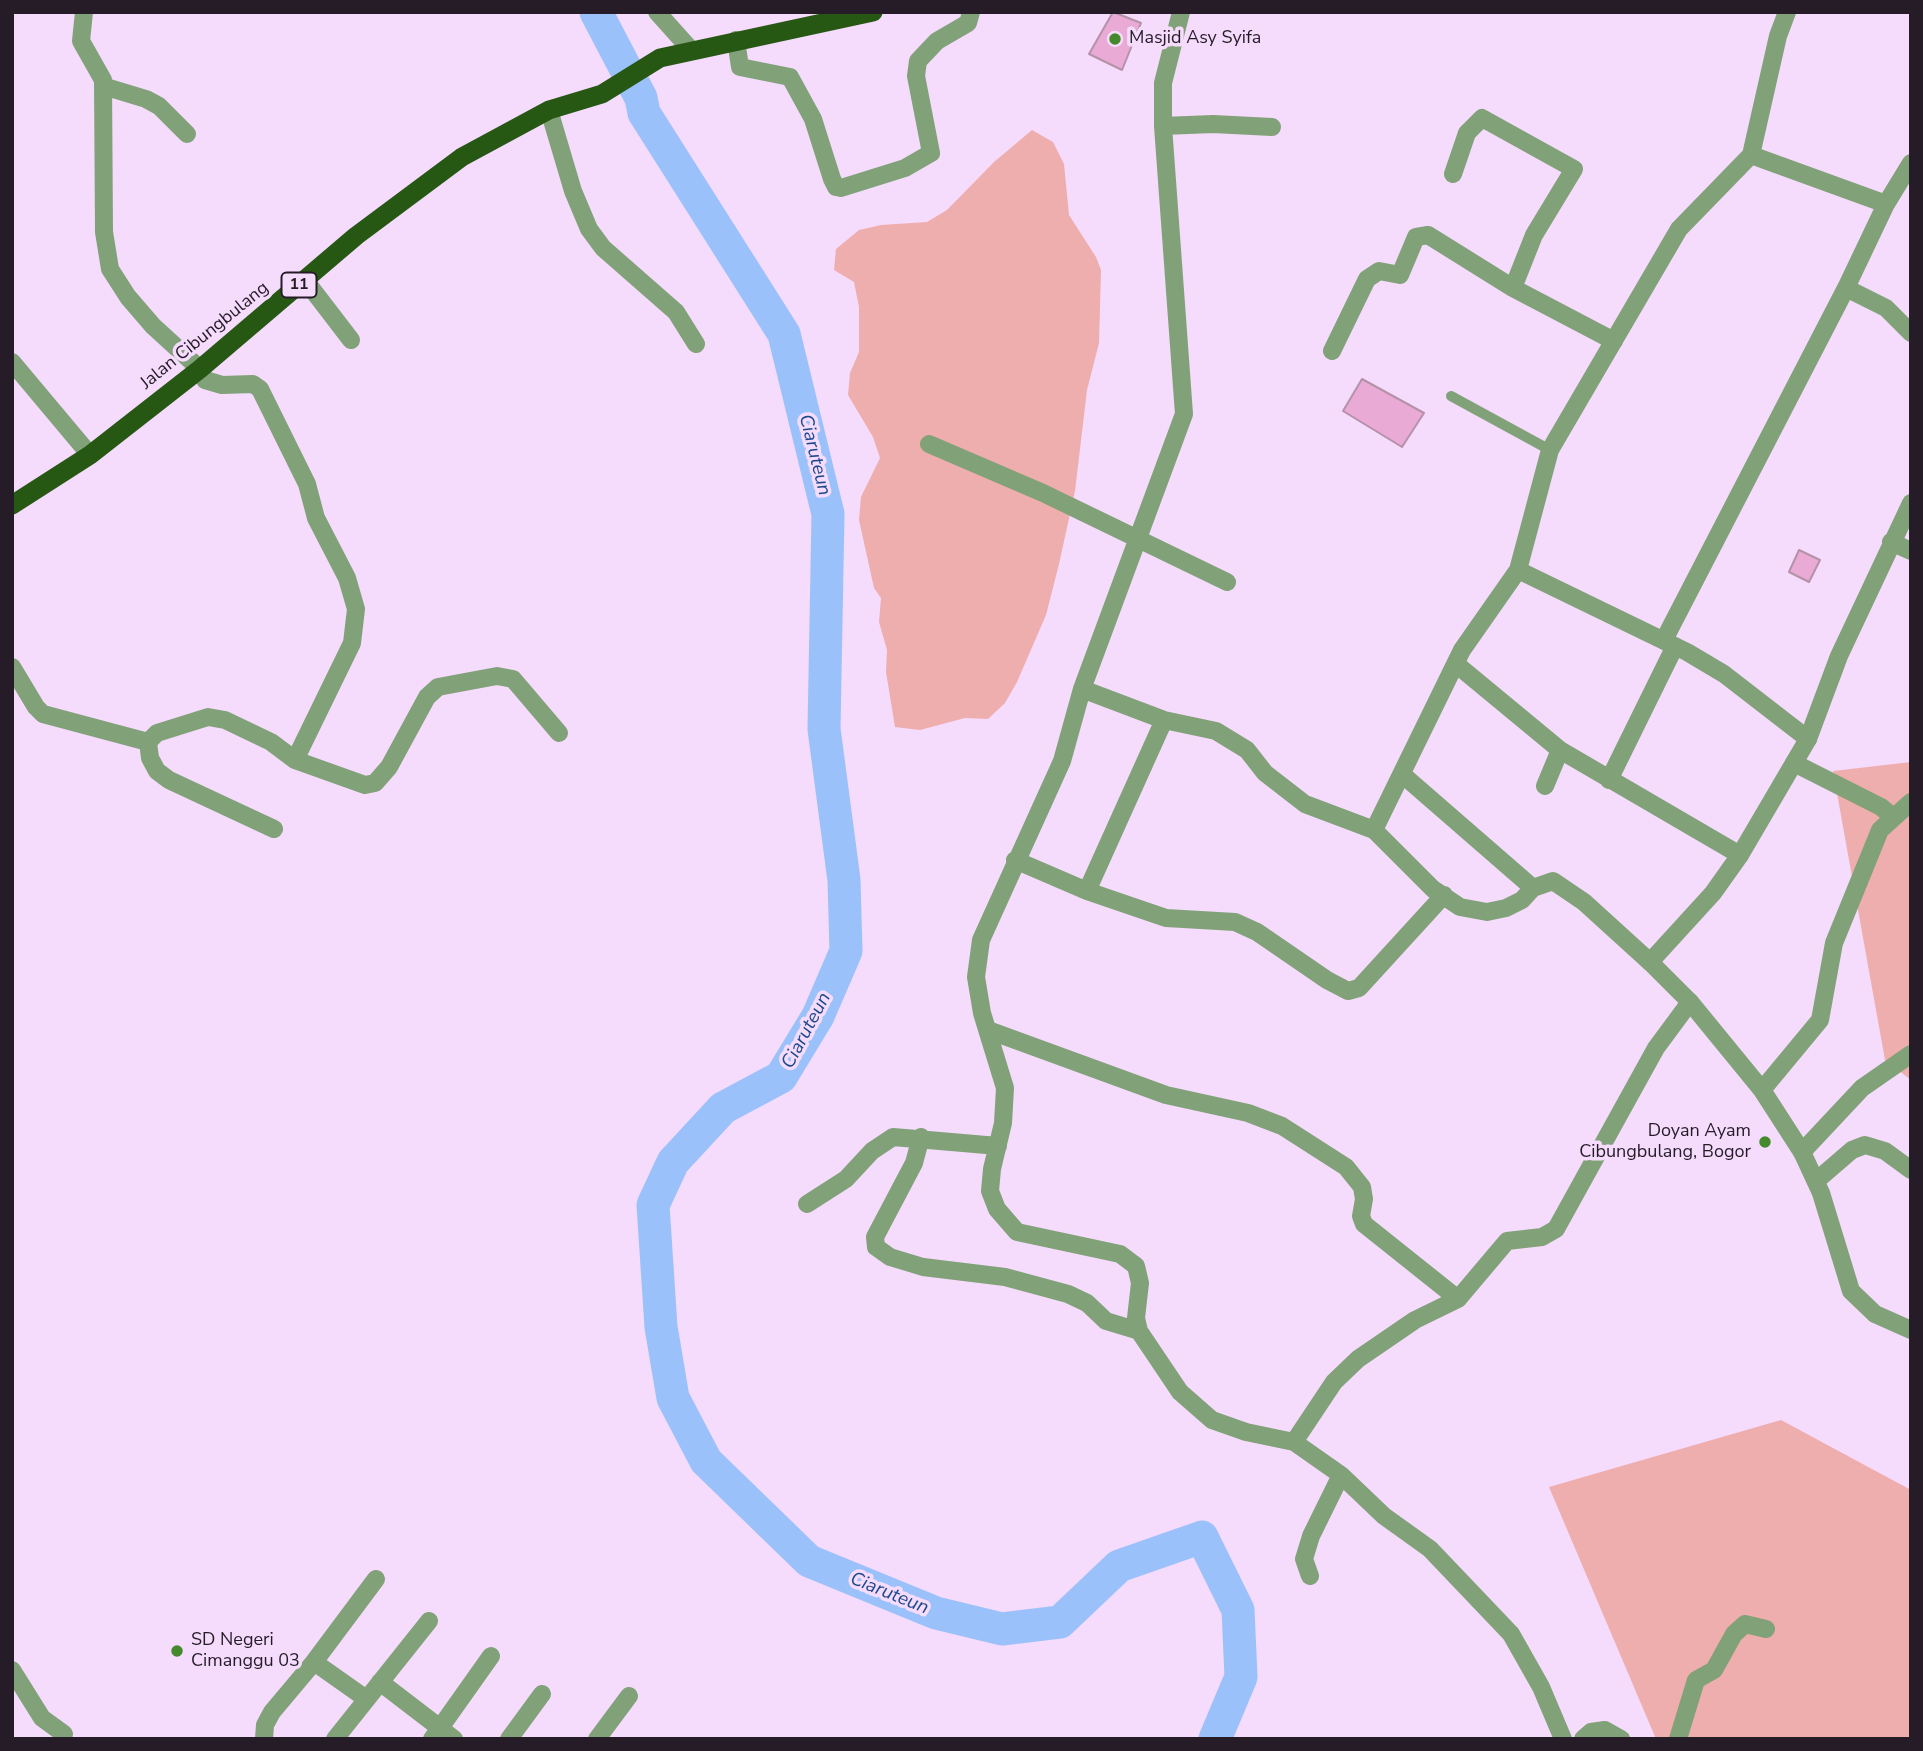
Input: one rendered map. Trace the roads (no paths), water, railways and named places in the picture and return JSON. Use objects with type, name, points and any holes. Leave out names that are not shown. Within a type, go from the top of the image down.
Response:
[{"type":"highway","name":"11","points":[[691,50],[873,12]]},
{"type":"highway","name":"Jalan Cibungbulang","points":[[12,505],[90,455],[200,369],[356,236],[461,157],[549,110],[602,94],[660,58],[691,50]]},
{"type":"street","points":[[657,12],[691,50]]},
{"type":"street","points":[[736,40],[740,67],[790,77],[813,119],[832,179],[836,187],[841,188],[886,176],[932,153],[916,76],[918,61],[936,41],[968,23],[971,12]]},
{"type":"street","points":[[1181,12],[1163,83],[1163,126],[1184,414],[1082,690],[1062,761],[981,940],[976,977],[1005,1087],[990,1191],[1005,1221],[1017,1232],[1120,1254],[1136,1266],[1140,1283],[1139,1331],[1180,1392],[1212,1420],[1246,1432],[1294,1441],[1341,1475],[1384,1516],[1430,1549],[1511,1634],[1541,1687],[1563,1739]]},
{"type":"street","points":[[1374,830],[1456,664],[1518,570],[1550,450],[1679,229],[1751,155],[1778,36],[1787,12]]},
{"type":"street","points":[[81,14],[81,41],[101,72],[103,86],[104,232],[110,270],[153,326],[200,369],[205,380],[213,383],[253,384],[260,389],[307,484],[316,518],[347,578],[356,609],[352,643],[295,760]]},
{"type":"street","points":[[103,86],[153,102],[187,134]]},
{"type":"street","points":[[549,110],[573,191],[589,229],[603,248],[676,312],[696,344]]},
{"type":"street","points":[[1453,174],[1468,133],[1482,118],[1574,169],[1534,235],[1513,288]]},
{"type":"street","points":[[1163,126],[1213,124],[1272,127]]},
{"type":"street","points":[[1751,155],[1886,204]]},
{"type":"street","points":[[1609,780],[1670,643],[1886,204],[1911,163]]},
{"type":"street","points":[[1332,351],[1367,279],[1379,271],[1400,275],[1416,237],[1428,235],[1513,288],[1614,341]]},
{"type":"street","points":[[304,280],[351,340]]},
{"type":"street","points":[[1846,288],[1886,308],[1911,334]]},
{"type":"street","points":[[12,362],[90,455]]},
{"type":"street","points":[[929,444],[1139,538],[1227,582]]},
{"type":"street","points":[[1650,962],[1713,893],[1740,855],[1808,739],[1839,656],[1911,503]]},
{"type":"street","points":[[1891,542],[1911,551]]},
{"type":"street","points":[[1518,570],[1670,643],[1724,674],[1808,739]]},
{"type":"street","points":[[1456,664],[1560,750],[1740,855]]},
{"type":"street","points":[[12,667],[36,708],[43,714],[148,742]]},
{"type":"street","points":[[148,742],[157,733],[208,717],[225,720],[271,742],[295,760],[365,785],[375,783],[389,767],[427,697],[438,687],[497,676],[513,679],[559,733]]},
{"type":"street","points":[[1082,690],[1164,720],[1216,731],[1247,750],[1265,773],[1305,804],[1374,830],[1415,872],[1460,907],[1487,912],[1506,908],[1522,900],[1533,888],[1544,882],[1560,884],[1584,902],[1690,1002],[1762,1090],[1802,1152],[1816,1181],[1851,1291],[1875,1314],[1911,1331]]},
{"type":"street","points":[[1087,891],[1164,720]]},
{"type":"street","points":[[148,742],[150,758],[157,771],[169,780],[274,829]]},
{"type":"street","points":[[1545,786],[1560,750]]},
{"type":"street","points":[[1794,762],[1881,807],[1893,817]]},
{"type":"street","points":[[1403,775],[1533,888]]},
{"type":"street","points":[[1762,1090],[1820,1020],[1834,943],[1880,830],[1911,802]]},
{"type":"street","points":[[1015,860],[1087,891],[1166,918],[1236,922],[1257,932],[1326,981],[1348,991],[1359,988],[1444,895]]},
{"type":"street","points":[[1294,1441],[1334,1382],[1358,1359],[1415,1320],[1458,1299],[1507,1241],[1542,1237],[1556,1229],[1649,1059],[1690,1002]]},
{"type":"street","points":[[988,1030],[1166,1095],[1248,1113],[1282,1126],[1346,1167],[1362,1187],[1361,1216],[1364,1224],[1458,1299]]},
{"type":"street","points":[[1802,1152],[1862,1088],[1911,1054]]},
{"type":"street","points":[[807,1204],[846,1179],[872,1151],[893,1137],[921,1137],[998,1146]]},
{"type":"street","points":[[921,1137],[914,1163],[875,1237],[876,1247],[890,1257],[923,1267],[1005,1277],[1068,1294],[1087,1303],[1106,1321],[1139,1331]]},
{"type":"street","points":[[1816,1181],[1852,1150],[1865,1145],[1885,1151],[1911,1170]]},
{"type":"street","points":[[1310,1576],[1304,1559],[1311,1536],[1341,1475]]},
{"type":"street","points":[[264,1739],[265,1725],[272,1712],[314,1662],[376,1579]]},
{"type":"street","points":[[335,1739],[429,1621]]},
{"type":"street","points":[[1678,1739],[1696,1680],[1714,1670],[1734,1634],[1745,1624],[1766,1629]]},
{"type":"street","points":[[380,1682],[442,1735],[491,1656]]},
{"type":"street","points":[[314,1662],[365,1698]]},
{"type":"street","points":[[12,1670],[42,1718],[64,1734]]},
{"type":"street","points":[[509,1739],[542,1694]]},
{"type":"street","points":[[597,1739],[629,1696]]},
{"type":"street","points":[[1583,1739],[1591,1732],[1605,1730],[1621,1739]]},
{"type":"lane","points":[[1451,396],[1550,450]]},
{"type":"waterway","name":"Ciaruteun","points":[[596,12],[641,98],[644,113],[784,334],[828,514],[824,729],[844,880],[846,951],[818,1016],[781,1077],[723,1108],[673,1162],[653,1205],[661,1327],[673,1398],[706,1461],[809,1561],[936,1613],[1002,1629],[1060,1622],[1119,1566],[1202,1537],[1238,1610],[1241,1677],[1215,1739]]},
{"type":"place","name":"Masjid Asy Syifa","points":[[1115,39]]},
{"type":"place","name":"Doyan Ayam Cibungbulang, Bogor","points":[[1765,1142]]},
{"type":"place","name":"SD Negeri Cimanggu 03","points":[[177,1651]]}]
